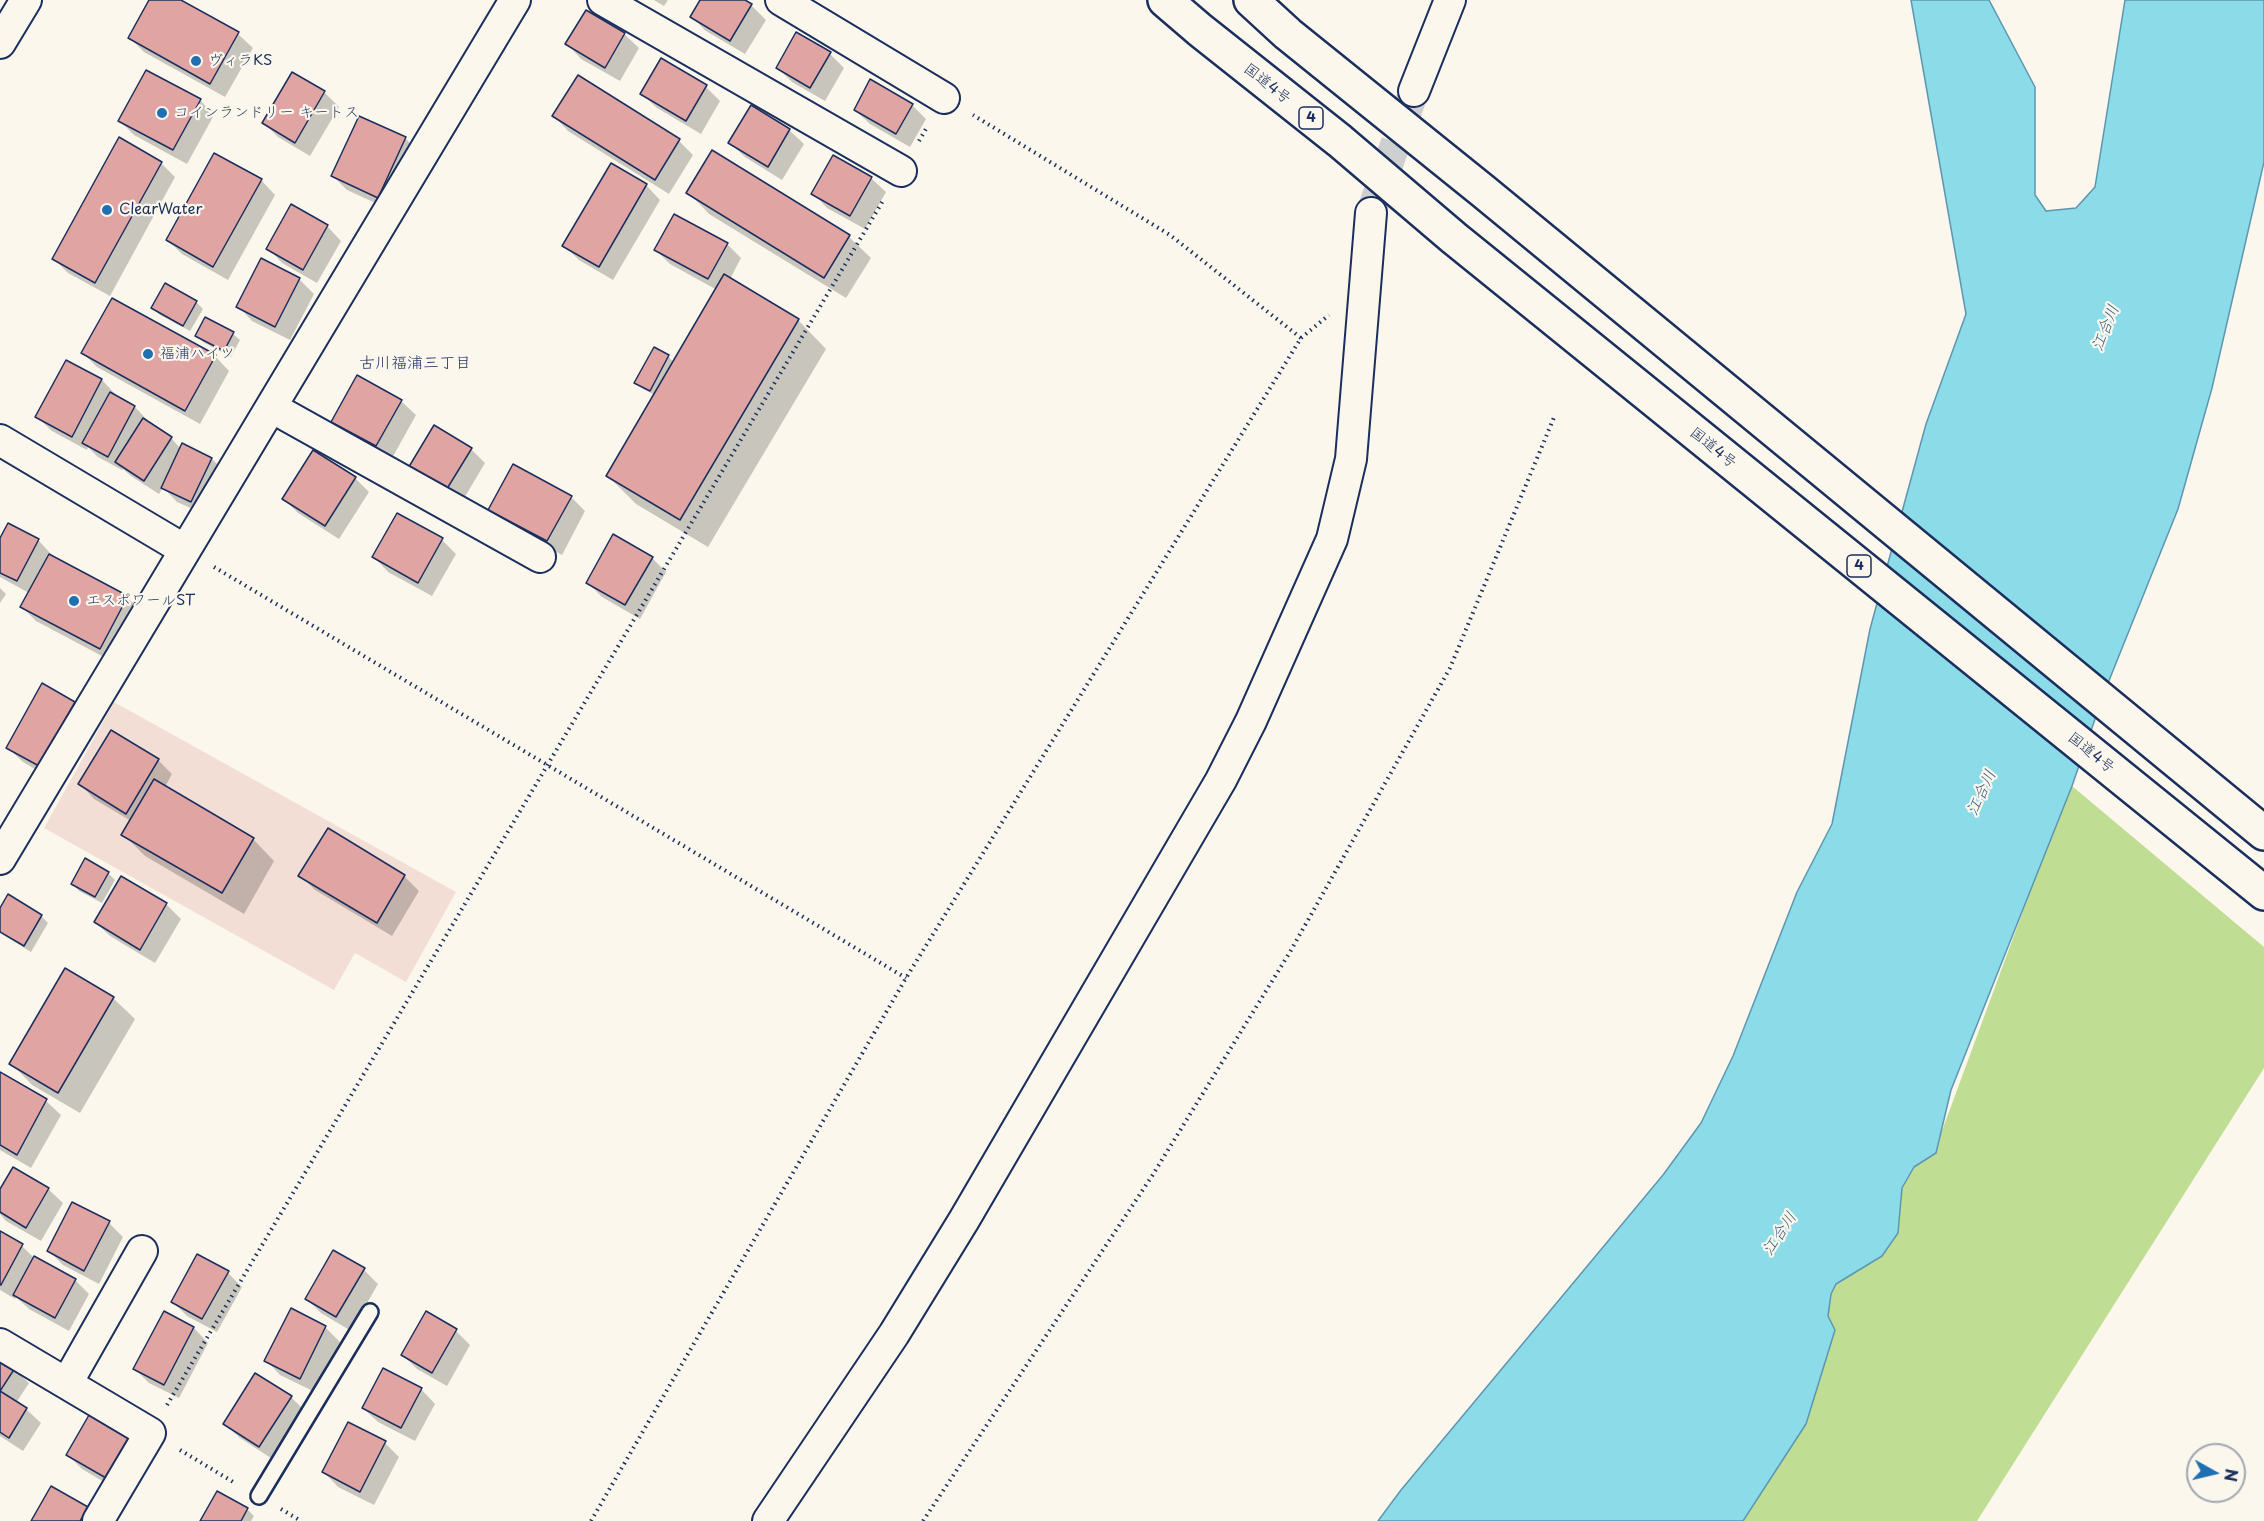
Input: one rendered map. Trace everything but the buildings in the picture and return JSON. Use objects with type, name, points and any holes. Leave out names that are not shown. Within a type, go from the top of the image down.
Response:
[{"type":"highway","name":"国道4号","points":[[1166,0],[1200,30],[1340,141],[1454,238],[2264,893]]},
{"type":"highway","points":[[1251,0],[1288,34],[1483,190],[2264,833]]},
{"type":"street","points":[[0,42],[26,0]]},
{"type":"street","points":[[0,859],[515,0]]},
{"type":"street","points":[[603,0],[901,171]]},
{"type":"street","points":[[781,0],[944,98]]},
{"type":"street","points":[[1414,91],[1450,0]]},
{"type":"street","points":[[768,1521],[894,1334],[958,1229],[1215,790],[1251,721],[1332,539],[1351,459],[1371,213]]},
{"type":"street","points":[[271,407],[540,557]]},
{"type":"street","points":[[0,440],[185,550]]},
{"type":"street","points":[[67,1383],[141,1251]]},
{"type":"street","points":[[0,1344],[150,1433],[98,1521]]},
{"type":"lane","points":[[259,1496],[370,1312]]},
{"type":"path","points":[[301,1521],[150,1433],[944,98],[1170,235],[1301,338],[906,978],[591,1521]]},
{"type":"path","points":[[923,1521],[1152,1176],[1290,952],[1450,668],[1555,415]]},
{"type":"path","points":[[185,550],[906,978]]},
{"type":"shaded area","points":[[114,702],[456,892],[406,982],[355,953],[334,990],[44,828]]},
{"type":"green space","points":[[2072,786],[2264,947],[2264,1068],[1977,1521],[1743,1521],[1806,1424],[1831,1294],[1836,1284],[1882,1256],[1898,1233],[1902,1188],[1914,1167],[1936,1153],[1939,1139],[2030,892]]},
{"type":"water","name":"江合川","points":[[1911,0],[1989,0],[2035,87],[2035,195],[2046,211],[2076,208],[2095,187],[2125,0],[2264,0],[2264,162],[2212,388],[2178,509],[2104,693],[2072,786],[1951,1090],[1936,1153],[1914,1167],[1902,1188],[1898,1233],[1882,1256],[1836,1284],[1831,1294],[1828,1316],[1835,1330],[1806,1424],[1743,1521],[1378,1521],[1401,1490],[1663,1175],[1701,1123],[1733,1056],[1797,892],[1832,824],[1870,629],[1926,424],[1966,314]]},
{"type":"tunnel","points":[[1371,213],[1414,91]]},
{"type":"place","name":"ヴィラKS","points":[[196,61]]},
{"type":"place","name":"コインランドリー キートス","points":[[162,113]]},
{"type":"place","name":"ClearWater","points":[[107,210]]},
{"type":"place","name":"福浦ハイツ","points":[[148,354]]},
{"type":"place","name":"エスポワールST","points":[[74,601]]},
{"type":"district","name":"古川福浦三丁目","points":[[415,364]]}]
